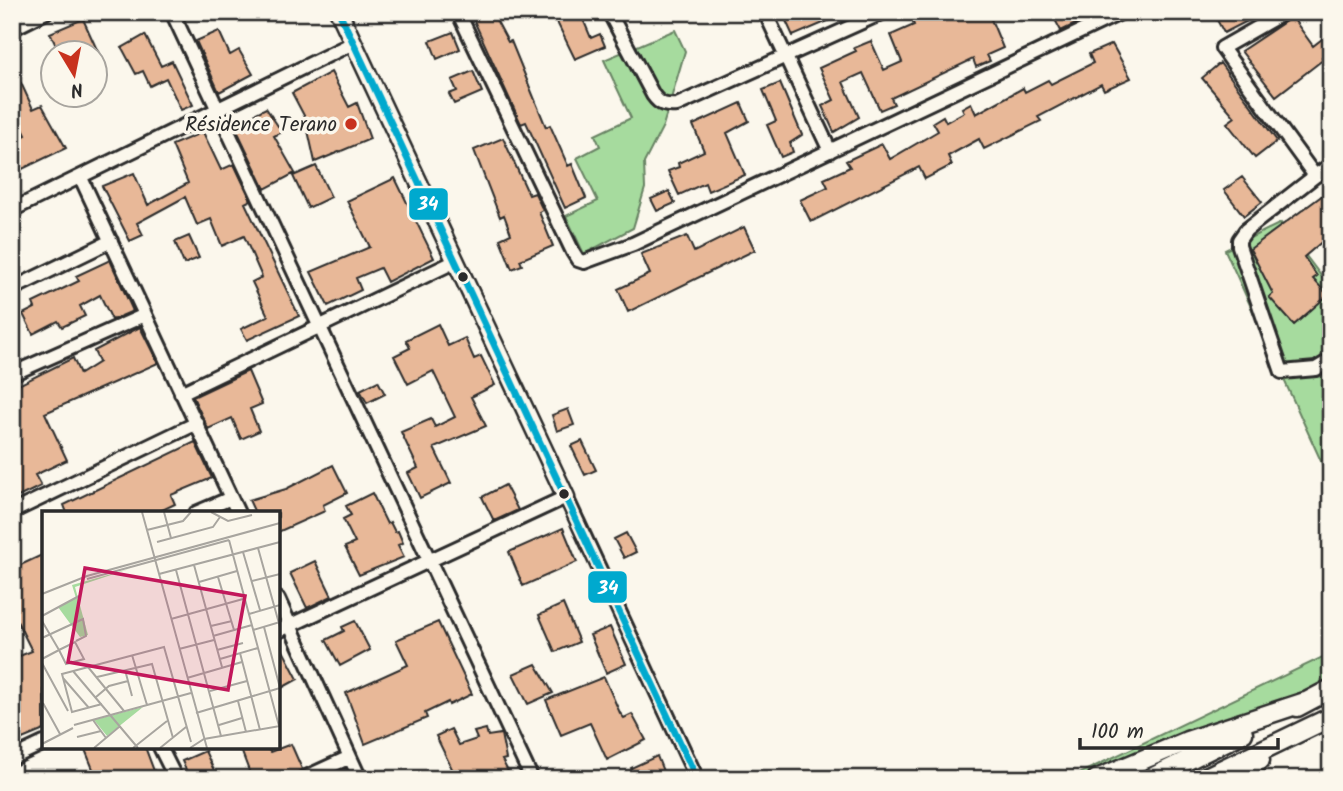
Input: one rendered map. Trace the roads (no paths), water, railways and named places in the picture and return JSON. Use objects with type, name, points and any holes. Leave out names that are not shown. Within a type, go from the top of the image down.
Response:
[{"type":"main road","points":[[1149,779],[1331,689]]},
{"type":"main road","points":[[1097,779],[1187,741],[1306,702]]},
{"type":"main road","points":[[1202,779],[1324,721]]},
{"type":"main road","points":[[1235,779],[1324,721]]},
{"type":"street","points":[[12,29],[46,12]]},
{"type":"street","points":[[172,12],[532,779]]},
{"type":"street","points":[[339,12],[697,779]]},
{"type":"street","points":[[458,12],[573,252],[581,261],[633,244],[1122,12]]},
{"type":"street","points":[[609,12],[640,73],[661,104],[677,105],[787,58],[869,15],[884,12]]},
{"type":"street","points":[[765,12],[830,151]]},
{"type":"street","points":[[1285,12],[1222,48],[1315,176]]},
{"type":"street","points":[[12,210],[353,43]]},
{"type":"street","points":[[1331,165],[1247,230],[1239,240],[1282,372],[1316,369],[1331,360]]},
{"type":"street","points":[[81,178],[237,511]]},
{"type":"street","points":[[12,289],[111,241]]},
{"type":"street","points":[[181,393],[456,261]]},
{"type":"street","points":[[12,374],[145,315]]},
{"type":"street","points":[[12,512],[197,423]]},
{"type":"street","points":[[284,628],[565,497]]},
{"type":"street","points":[[201,511],[231,498]]},
{"type":"street","points":[[37,500],[42,511]]},
{"type":"street","points":[[280,609],[284,628],[360,779]]},
{"type":"street","points":[[12,758],[42,744]]},
{"type":"street","points":[[161,749],[176,779]]},
{"type":"street","points":[[302,779],[350,757]]},
{"type":"place","name":"Résidence Terano","points":[[351,124]]}]
